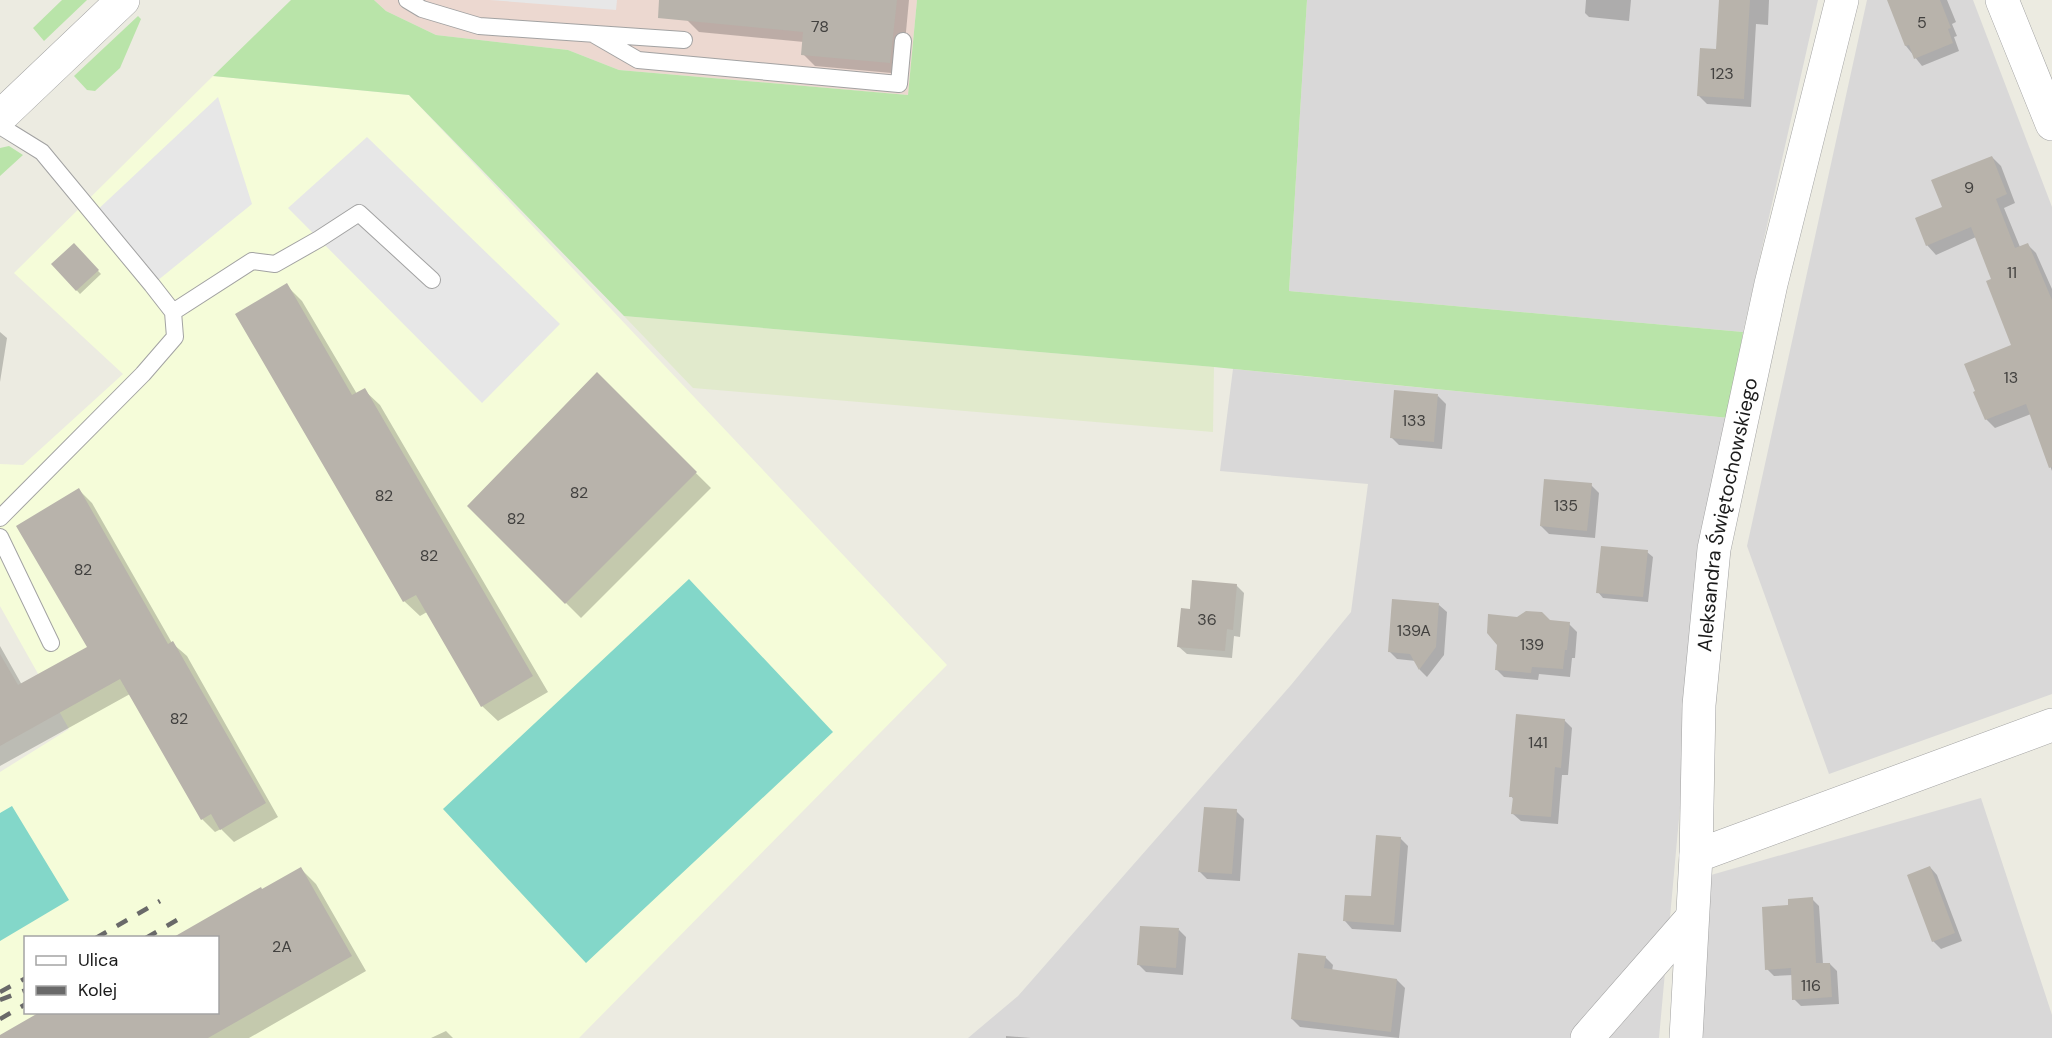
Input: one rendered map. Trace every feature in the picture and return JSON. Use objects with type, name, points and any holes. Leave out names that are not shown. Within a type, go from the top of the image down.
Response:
[{"type":"street","points":[[0,117],[123,0]]},
{"type":"street","name":"Aleksandra Świętochowskiego","points":[[1686,1038],[1696,855],[1699,705],[1714,549],[1771,285],[1842,0]]},
{"type":"street","points":[[2002,0],[2052,124]]},
{"type":"street","points":[[1696,855],[2052,725]]},
{"type":"street","points":[[1587,1038],[1691,919]]},
{"type":"lane","points":[[407,0],[422,9],[479,26],[684,40]]},
{"type":"lane","points":[[593,34],[638,60],[899,84],[903,41]]},
{"type":"lane","points":[[0,126],[42,152],[173,312],[175,337],[143,374],[0,518]]},
{"type":"lane","points":[[173,312],[252,261],[275,264],[359,213],[432,280]]},
{"type":"lane","points":[[0,537],[51,643]]},
{"type":"shaded area","points":[[374,0],[917,0],[908,95],[619,70],[568,50],[436,35],[386,11]]},
{"type":"shaded area","points":[[490,0],[617,0],[616,10]]},
{"type":"shaded area","points":[[1307,0],[1818,0],[1743,332],[1289,291]]},
{"type":"shaded area","points":[[1867,0],[1973,0],[2052,207],[2052,694],[1829,774],[1747,546]]},
{"type":"shaded area","points":[[213,76],[409,95],[947,665],[579,1038],[0,1038],[0,772],[69,729],[0,606],[0,464],[23,465],[123,374],[14,273]]},
{"type":"shaded area","points":[[218,97],[252,204],[152,285],[93,214]]},
{"type":"shaded area","points":[[367,137],[560,324],[482,403],[288,208]]},
{"type":"shaded area","points":[[624,316],[1214,367],[1213,432],[693,388]]},
{"type":"shaded area","points":[[1233,369],[1729,418],[1704,544],[1659,1038],[968,1038],[1018,996],[1291,685],[1351,612],[1368,484],[1220,471]]},
{"type":"shaded area","points":[[689,579],[833,732],[586,963],[443,809]]},
{"type":"shaded area","points":[[1981,798],[2052,1015],[2052,1038],[1697,1038],[1711,875]]},
{"type":"shaded area","points":[[12,806],[69,900],[0,941],[0,813]]},
{"type":"green space","points":[[62,0],[87,0],[44,41],[33,28]]},
{"type":"green space","points":[[291,0],[374,0],[386,11],[436,35],[568,50],[619,70],[908,95],[917,0],[1307,0],[1289,291],[1743,332],[1729,418],[1214,367],[624,316],[409,95],[213,76]]},
{"type":"green space","points":[[138,16],[141,19],[120,68],[95,91],[87,90],[74,76]]},
{"type":"green space","points":[[9,146],[23,155],[0,176],[0,148]]},
{"type":"building","points":[[659,0],[897,0],[890,63],[801,55],[803,32],[658,18]]},
{"type":"building","points":[[1719,0],[1750,0],[1744,99],[1697,96],[1700,48],[1716,49]]},
{"type":"building","points":[[1887,0],[1940,0],[1951,28],[1948,29],[1953,43],[1914,59],[1909,45],[1905,46]]},
{"type":"building","points":[[1992,156],[2007,194],[1996,199],[2015,248],[2028,243],[2052,300],[2052,467],[2049,468],[2026,404],[1985,420],[1973,392],[1975,391],[1964,364],[2011,345],[1986,281],[1991,279],[1971,227],[1926,246],[1915,218],[1942,207],[1931,180]]},
{"type":"building","points":[[74,243],[99,270],[76,291],[51,264]]},
{"type":"building","points":[[287,283],[352,395],[365,388],[533,676],[481,707],[416,595],[403,602],[235,314]]},
{"type":"building","points":[[597,372],[697,472],[565,604],[467,506]]},
{"type":"building","points":[[1394,390],[1438,394],[1434,442],[1390,438]]},
{"type":"building","points":[[1544,479],[1592,483],[1587,531],[1540,526]]},
{"type":"building","points":[[79,488],[168,644],[173,641],[266,803],[220,830],[211,814],[201,820],[120,679],[0,746],[0,654],[18,685],[87,647],[16,526]]},
{"type":"building","points":[[1601,546],[1648,550],[1643,597],[1596,593]]},
{"type":"building","points":[[1192,580],[1237,584],[1233,630],[1227,629],[1225,651],[1177,647],[1181,608],[1190,609]]},
{"type":"building","points":[[1392,599],[1439,603],[1436,647],[1419,670],[1410,654],[1388,652]]},
{"type":"building","points":[[1526,611],[1542,612],[1550,620],[1570,622],[1563,669],[1532,667],[1531,673],[1495,670],[1497,645],[1487,633],[1488,614],[1517,617]]},
{"type":"building","points":[[1516,714],[1565,719],[1561,768],[1555,767],[1551,817],[1511,814],[1513,797],[1509,797]]},
{"type":"building","points":[[1204,807],[1237,809],[1232,874],[1198,872]]},
{"type":"building","points":[[1376,835],[1401,837],[1394,925],[1343,921],[1345,895],[1371,896]]},
{"type":"building","points":[[1930,866],[1955,933],[1932,942],[1907,875]]},
{"type":"building","points":[[301,867],[352,956],[208,1038],[0,1038],[0,1035],[37,1014],[219,1014],[219,936],[175,936],[261,887],[262,889]]},
{"type":"building","points":[[1813,897],[1816,963],[1830,963],[1832,997],[1792,1000],[1791,968],[1765,970],[1762,907],[1788,905],[1788,899]]},
{"type":"building","points":[[1140,926],[1179,928],[1176,968],[1137,965]]},
{"type":"building","points":[[1298,953],[1326,956],[1324,968],[1397,979],[1391,1032],[1291,1019]]},
{"type":"railway","points":[[99,936],[160,901]]},
{"type":"railway","points":[[149,936],[177,920]]},
{"type":"railway","points":[[0,992],[24,979]]},
{"type":"railway","points":[[0,1000],[24,991]]},
{"type":"railway","points":[[0,1019],[24,1005]]}]
